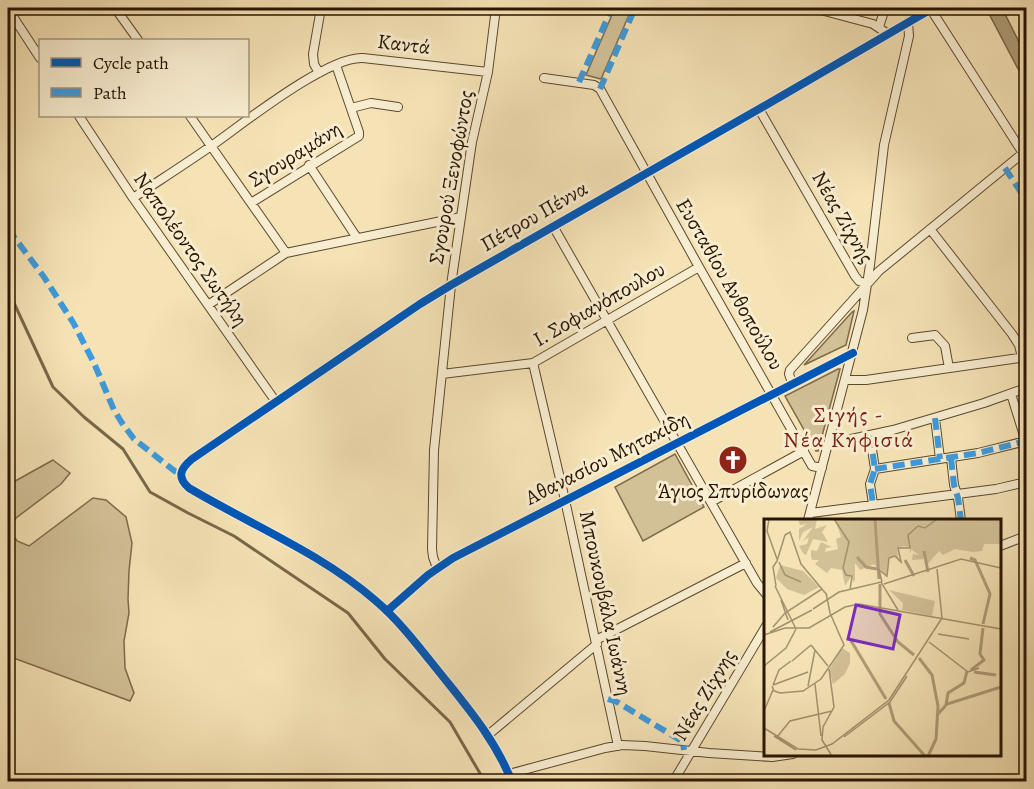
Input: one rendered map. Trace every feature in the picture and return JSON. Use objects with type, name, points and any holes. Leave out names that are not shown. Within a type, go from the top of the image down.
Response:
[{"type":"street","points":[[115,8],[137,39]]},
{"type":"street","points":[[319,73],[314,64],[313,54],[321,8]]},
{"type":"street","name":"Σγουρού Ξενοφώντος","points":[[437,568],[432,549],[434,462],[451,285],[472,142],[488,72],[496,8]]},
{"type":"street","points":[[813,8],[830,10],[867,22],[888,34]]},
{"type":"street","points":[[879,27],[885,8]]},
{"type":"street","points":[[792,384],[790,370],[879,271],[1025,156],[932,8]]},
{"type":"street","name":"Πέτρου Πέννα","points":[[387,611],[364,591],[304,551],[186,485],[182,479],[183,468],[276,402],[451,285],[932,8]]},
{"type":"street","points":[[10,9],[39,56]]},
{"type":"street","points":[[867,284],[881,161],[909,35],[908,22]]},
{"type":"street","name":"Καντά","points":[[133,198],[276,100],[319,73],[351,59],[358,57],[488,72]]},
{"type":"street","points":[[336,65],[351,108],[371,103],[398,107]]},
{"type":"street","points":[[544,78],[597,86],[646,173]]},
{"type":"street","name":"Σγουραμάνη","points":[[251,203],[359,136],[351,108]]},
{"type":"street","name":"Νέας Ζίχνης","points":[[759,109],[855,276],[859,281],[867,284],[853,353],[809,517]]},
{"type":"street","name":"Ναπολέοντος Σωτήλη","points":[[80,117],[133,198],[276,402]]},
{"type":"street","points":[[191,117],[286,253]]},
{"type":"street","points":[[309,165],[357,238]]},
{"type":"street","name":"Ευσταθίου Ανθοπούλου","points":[[646,173],[812,466],[822,468]]},
{"type":"street","points":[[208,305],[286,253],[460,217]]},
{"type":"street","points":[[553,226],[764,593]]},
{"type":"street","points":[[845,380],[866,380],[1024,357],[1012,334],[930,229]]},
{"type":"street","name":"Ι. Σοφιανόπουλου","points":[[442,374],[532,363],[699,267]]},
{"type":"street","points":[[912,338],[935,334],[945,346],[949,368]]},
{"type":"street","name":"Αθανασίου Μητακίδη","points":[[387,611],[437,568],[461,554],[853,353]]},
{"type":"street","name":"Μπουκουβάλα Ιωάννη","points":[[532,363],[597,642],[618,746]]},
{"type":"street","points":[[828,444],[870,436],[934,418],[1026,388]]},
{"type":"street","points":[[875,469],[951,458],[1026,441],[1025,430],[1011,394]]},
{"type":"street","points":[[934,418],[940,459]]},
{"type":"street","points":[[870,436],[875,469],[870,484],[873,504]]},
{"type":"street","points":[[711,502],[804,451]]},
{"type":"street","points":[[951,458],[961,519]]},
{"type":"street","points":[[809,517],[873,504],[996,489],[1026,482]]},
{"type":"street","points":[[1001,545],[1026,536]]},
{"type":"street","points":[[488,735],[597,642],[746,563]]},
{"type":"street","points":[[387,611],[426,655],[488,735],[510,778],[618,746],[779,756]]},
{"type":"street","name":"Νέας Ζίχνης","points":[[673,782],[764,628]]},
{"type":"shaded area","points":[[615,8],[632,8],[601,79],[586,75]]},
{"type":"shaded area","points":[[986,8],[1002,8],[1026,56],[1026,84]]},
{"type":"shaded area","points":[[854,311],[846,345],[804,365],[852,312]]},
{"type":"shaded area","points":[[840,369],[818,451],[816,451],[785,396]]},
{"type":"shaded area","points":[[675,454],[704,507],[643,541],[615,487]]},
{"type":"shaded area","points":[[53,460],[70,473],[61,484],[16,518],[10,530],[17,541],[29,546],[93,498],[106,500],[126,517],[132,543],[129,613],[124,641],[125,668],[134,693],[130,701],[8,656],[8,485]]},
{"type":"waterway","points":[[8,290],[53,387],[84,417],[123,449],[150,492],[234,536],[348,613],[385,659],[450,722],[485,782]]},
{"type":"marked path","points":[[579,82],[612,8]]},
{"type":"marked path","points":[[600,89],[635,8]]},
{"type":"marked path","points":[[829,12],[830,8]]},
{"type":"marked path","points":[[1005,168],[1026,200]]},
{"type":"marked path","points":[[8,229],[44,277],[74,324],[122,423],[134,439],[181,476]]},
{"type":"marked path","points":[[935,418],[940,459]]},
{"type":"marked path","points":[[870,436],[875,469],[870,484],[873,504]]},
{"type":"marked path","points":[[875,469],[978,453],[1026,441]]},
{"type":"marked path","points":[[951,458],[961,519]]},
{"type":"marked path","points":[[608,699],[617,702],[680,740],[684,750]]},
{"type":"cycle path","points":[[512,782],[492,742],[475,718],[414,640],[386,610],[332,568],[189,488],[182,480],[183,469],[192,459],[420,304],[933,8]]},
{"type":"cycle path","points":[[387,611],[428,575],[453,558],[853,353]]},
{"type":"place","name":"Άγιος Σπυρίδωνας","points":[[733,460]]},
{"type":"district","name":"Σιγής - Νέα Κηφισιά","points":[[849,428]]}]
